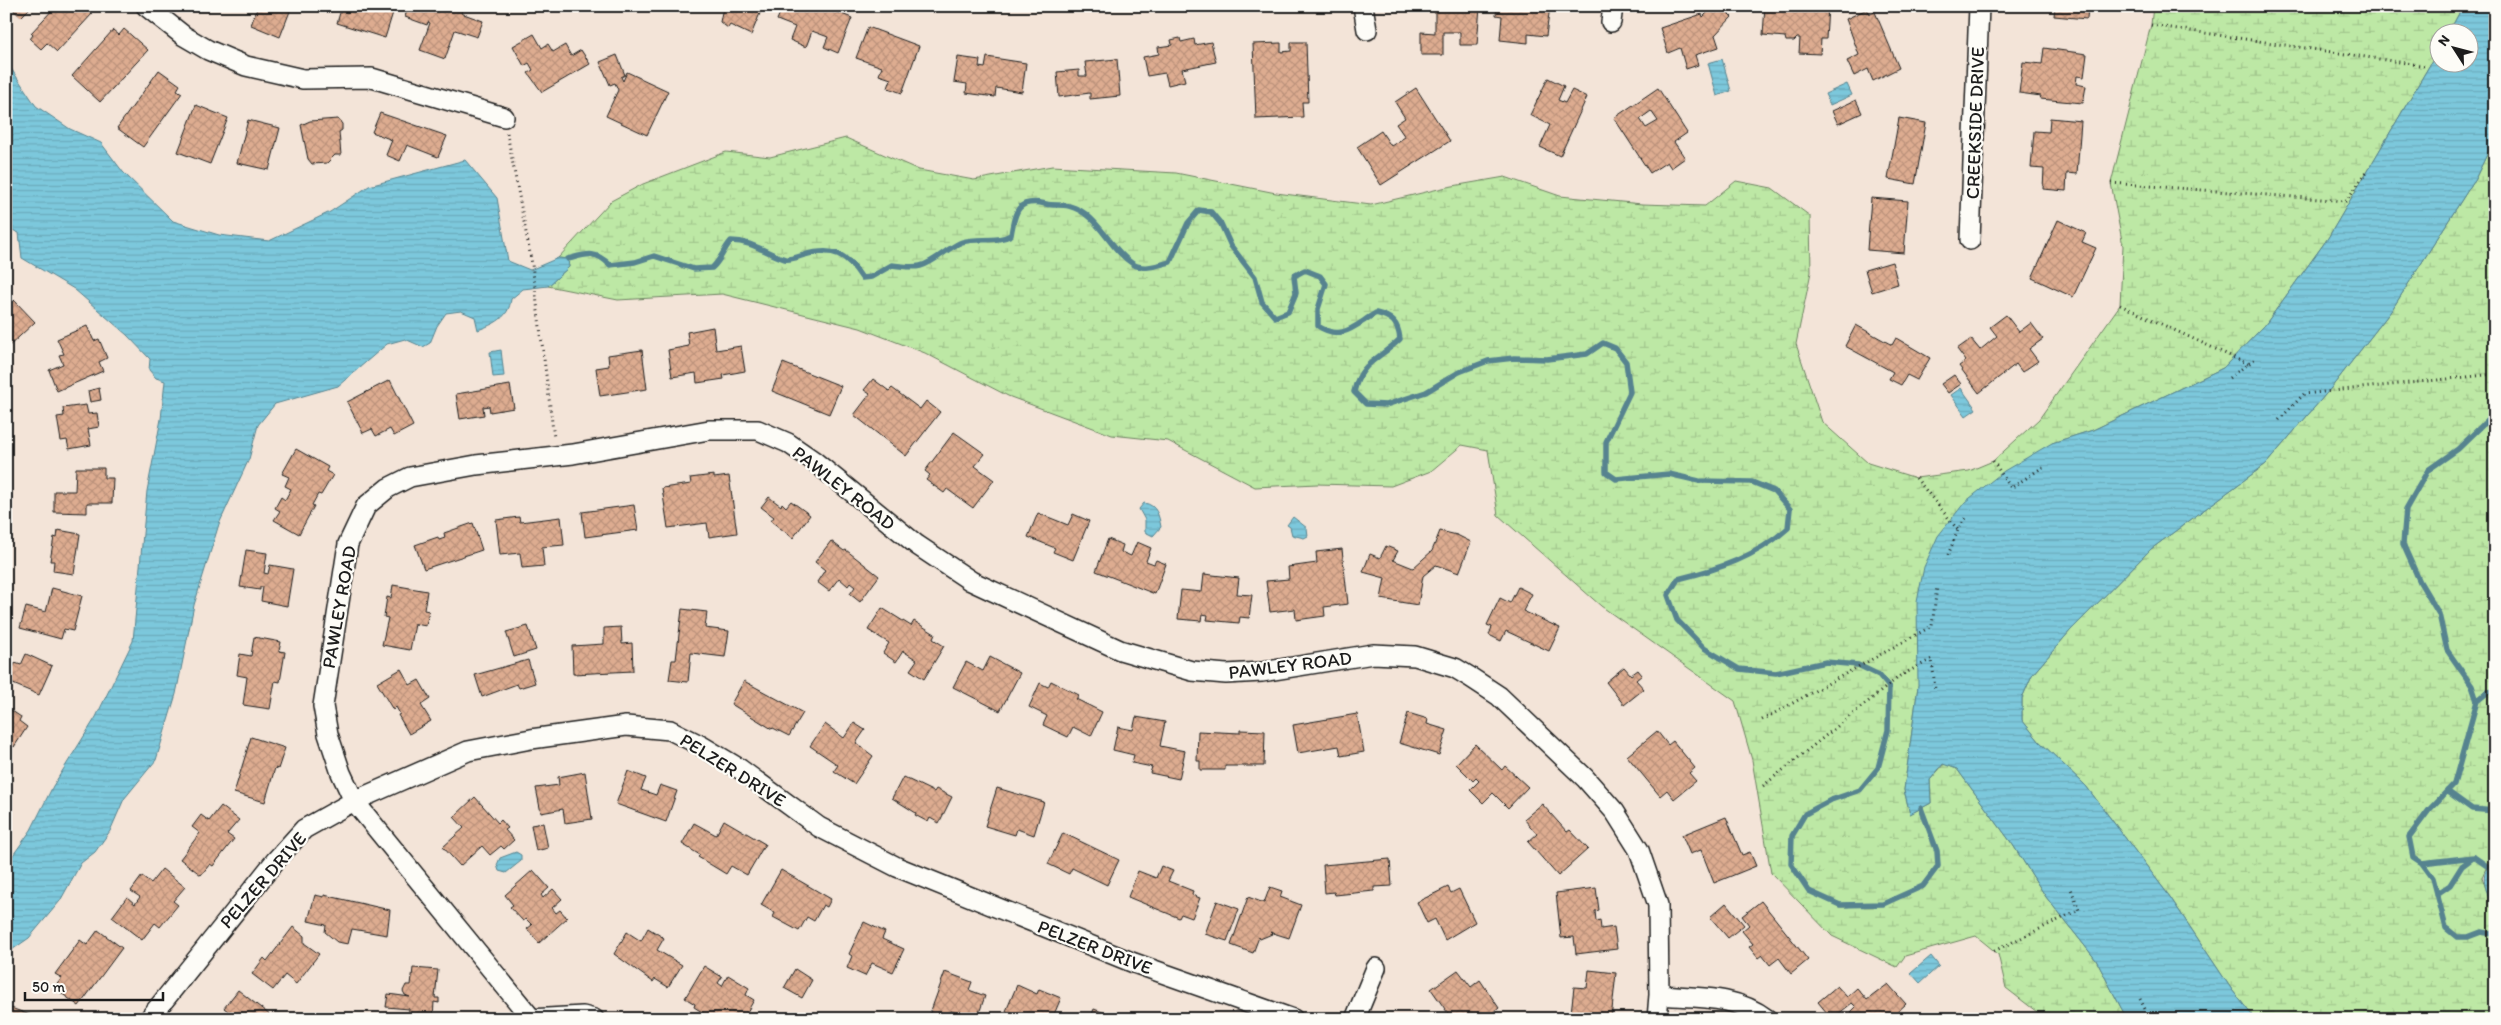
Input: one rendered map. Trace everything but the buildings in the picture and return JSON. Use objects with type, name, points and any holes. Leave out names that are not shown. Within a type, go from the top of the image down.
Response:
[{"type":"street","points":[[146,6],[184,36],[208,50],[246,66],[303,79],[372,78],[504,116]]},
{"type":"street","points":[[1363,6],[1368,30]]},
{"type":"street","name":"CREEKSIDE DRIVE","points":[[1970,240],[1979,6]]},
{"type":"street","name":"PAWLEY ROAD","points":[[530,1018],[354,801],[341,773],[331,742],[323,706],[348,544],[359,515],[366,506],[388,488],[410,477],[476,465],[557,456],[709,430],[758,430],[788,444],[814,461],[916,545],[971,581],[1120,650],[1192,671],[1226,674],[1262,672],[1373,654],[1414,656],[1455,668],[1499,696],[1585,778],[1615,812],[1639,850],[1658,905],[1659,995],[1657,1019]]},
{"type":"street","name":"PELZER DRIVE","points":[[149,1019],[276,860],[304,829],[354,801],[468,751],[531,738],[626,726],[670,730],[740,769],[819,827],[881,860],[1134,963],[1293,1019]]},
{"type":"street","points":[[1356,1019],[1376,968]]},
{"type":"street","points":[[1659,995],[1735,1001],[1755,1010],[1767,1019]]},
{"type":"street","points":[[530,1018],[583,1016],[594,1019]]},
{"type":"path","points":[[2151,25],[2426,66]]},
{"type":"path","points":[[504,116],[532,264],[557,456]]},
{"type":"path","points":[[2111,183],[2346,201],[2368,170]]},
{"type":"path","points":[[2120,305],[2248,364]]},
{"type":"path","points":[[2229,378],[2255,359]]},
{"type":"path","points":[[2279,420],[2304,394],[2495,374]]},
{"type":"path","points":[[1992,461],[2011,488],[2043,467]]},
{"type":"path","points":[[1916,478],[1958,530]]},
{"type":"path","points":[[1948,555],[1958,530],[1966,518]]},
{"type":"path","points":[[1762,720],[1932,626],[1937,587]]},
{"type":"path","points":[[1763,786],[1900,676],[1932,659],[1935,690]]},
{"type":"path","points":[[1994,951],[2079,910],[2070,886]]},
{"type":"path","points":[[2140,999],[2150,1019]]},
{"type":"green space","points":[[2153,6],[2463,6],[2454,22],[2428,22],[2428,68],[2328,238],[2265,325],[2223,368],[2093,430],[2052,443],[1918,686],[1904,790],[1910,814],[1931,803],[1930,780],[1944,764],[1957,769],[2013,845],[2046,897],[2096,960],[2127,1019],[2046,1019],[2006,988],[1998,954],[1976,936],[1905,956],[1897,967],[1832,936],[1771,873],[1752,760],[1735,701],[1601,606],[1498,515],[1488,450],[1462,445],[1431,471],[1391,486],[1317,484],[1255,487],[1168,441],[1112,435],[1008,396],[925,353],[860,328],[722,294],[618,300],[548,286],[569,267],[568,259],[558,258],[611,201],[643,184],[726,152],[770,157],[846,138],[919,170],[974,180],[1052,166],[1176,173],[1276,193],[1371,205],[1447,187],[1505,177],[1560,196],[1642,204],[1705,206],[1736,181],[1772,188],[1810,216],[1811,272],[1796,344],[1822,422],[1868,463],[1916,478],[1969,471],[1993,461],[2039,419],[2120,305],[2123,246],[2111,183],[2151,25]]},
{"type":"green space","points":[[2495,138],[2495,860],[2487,866],[2482,877],[2492,907],[2495,905],[2495,1019],[2255,1019],[2232,990],[2170,897],[2086,786],[2039,741],[2022,720],[2022,698],[2032,675],[2070,631],[2151,549],[2266,464],[2331,388],[2391,311],[2475,179]]},
{"type":"water","points":[[2463,6],[2495,6],[2495,138],[2475,179],[2391,311],[2331,388],[2266,464],[2151,549],[2070,631],[2032,675],[2022,698],[2022,720],[2039,741],[2086,786],[2170,897],[2232,990],[2255,1019],[2127,1019],[2096,960],[2046,897],[2013,845],[1957,769],[1943,764],[1930,780],[1931,803],[1910,814],[1904,790],[1918,686],[1917,602],[1924,567],[1938,536],[1965,502],[2004,471],[2052,443],[2093,430],[2223,368],[2265,325],[2328,238],[2428,68],[2428,72],[2478,72],[2478,22],[2454,22]]},
{"type":"water","points":[[1722,59],[1731,91],[1717,96],[1708,63]]},
{"type":"water","points":[[6,61],[36,106],[70,129],[101,143],[123,172],[173,221],[219,235],[269,241],[330,212],[369,186],[465,160],[497,198],[508,261],[530,270],[558,258],[568,259],[569,267],[548,286],[523,289],[511,299],[510,306],[504,316],[490,325],[478,330],[475,317],[461,311],[446,313],[437,326],[430,343],[423,347],[405,339],[387,344],[338,386],[275,404],[258,425],[249,459],[219,524],[194,605],[176,694],[156,760],[124,799],[110,831],[95,852],[81,863],[60,901],[29,938],[6,954],[6,865],[31,830],[53,786],[96,717],[133,641],[147,491],[161,419],[165,381],[156,378],[149,370],[150,359],[127,335],[74,289],[22,258],[19,233],[6,227]]},
{"type":"water","points":[[1847,84],[1852,95],[1830,105],[1825,94]]},
{"type":"water","points":[[501,350],[504,376],[493,377],[490,352]]},
{"type":"water","points":[[1961,388],[1976,409],[1966,416],[1951,395]]},
{"type":"water","points":[[1144,503],[1155,509],[1159,519],[1161,527],[1153,536],[1145,532],[1145,520],[1139,509]]},
{"type":"water","points":[[1293,517],[1307,528],[1308,536],[1304,538],[1292,535],[1290,527],[1287,525]]},
{"type":"water","points":[[516,852],[521,855],[521,861],[506,873],[499,871],[497,865],[500,858]]},
{"type":"water","points":[[2495,860],[2495,905],[2492,908],[2484,876],[2489,865]]},
{"type":"water","points":[[1931,956],[1939,966],[1920,983],[1911,973]]},
{"type":"waterway","points":[[568,259],[590,254],[600,257],[610,265],[635,262],[654,256],[694,269],[712,268],[731,241],[746,243],[785,259],[814,253],[831,252],[845,258],[862,278],[871,277],[892,265],[915,267],[926,264],[962,242],[1000,239],[1011,235],[1014,219],[1020,208],[1029,203],[1037,203],[1066,205],[1079,210],[1096,223],[1117,250],[1133,264],[1146,267],[1170,262],[1188,223],[1199,210],[1211,212],[1221,224],[1231,246],[1255,277],[1262,302],[1275,317],[1288,312],[1296,293],[1294,276],[1305,270],[1320,276],[1326,284],[1318,309],[1318,326],[1327,331],[1341,332],[1355,327],[1376,313],[1386,316],[1396,324],[1400,339],[1366,367],[1357,382],[1354,392],[1366,404],[1386,405],[1426,392],[1459,372],[1488,361],[1514,358],[1547,359],[1587,354],[1603,343],[1615,348],[1626,362],[1630,392],[1606,442],[1606,472],[1616,479],[1669,474],[1699,481],[1752,482],[1774,491],[1790,509],[1788,528],[1763,547],[1736,561],[1678,579],[1668,595],[1677,620],[1704,648],[1739,669],[1776,673],[1826,662],[1858,665],[1879,675],[1889,687],[1888,730],[1878,768],[1860,790],[1831,800],[1805,814],[1792,836],[1791,864],[1809,891],[1840,905],[1883,904],[1923,886],[1938,866],[1937,851],[1921,808]]},
{"type":"waterway","points":[[2487,866],[2474,857],[2422,863],[2413,857],[2409,837],[2429,810],[2454,784],[2477,701],[2472,686],[2447,650],[2439,614],[2420,582],[2403,544],[2406,509],[2428,470],[2458,449],[2495,413]]},
{"type":"waterway","points":[[2477,701],[2488,692],[2495,691]]},
{"type":"waterway","points":[[2447,791],[2472,809],[2495,811]]},
{"type":"waterway","points":[[2437,894],[2450,885],[2462,866],[2474,857]]},
{"type":"waterway","points":[[2422,863],[2433,878],[2446,928],[2457,937],[2468,937],[2481,932],[2493,934],[2495,931]]}]
